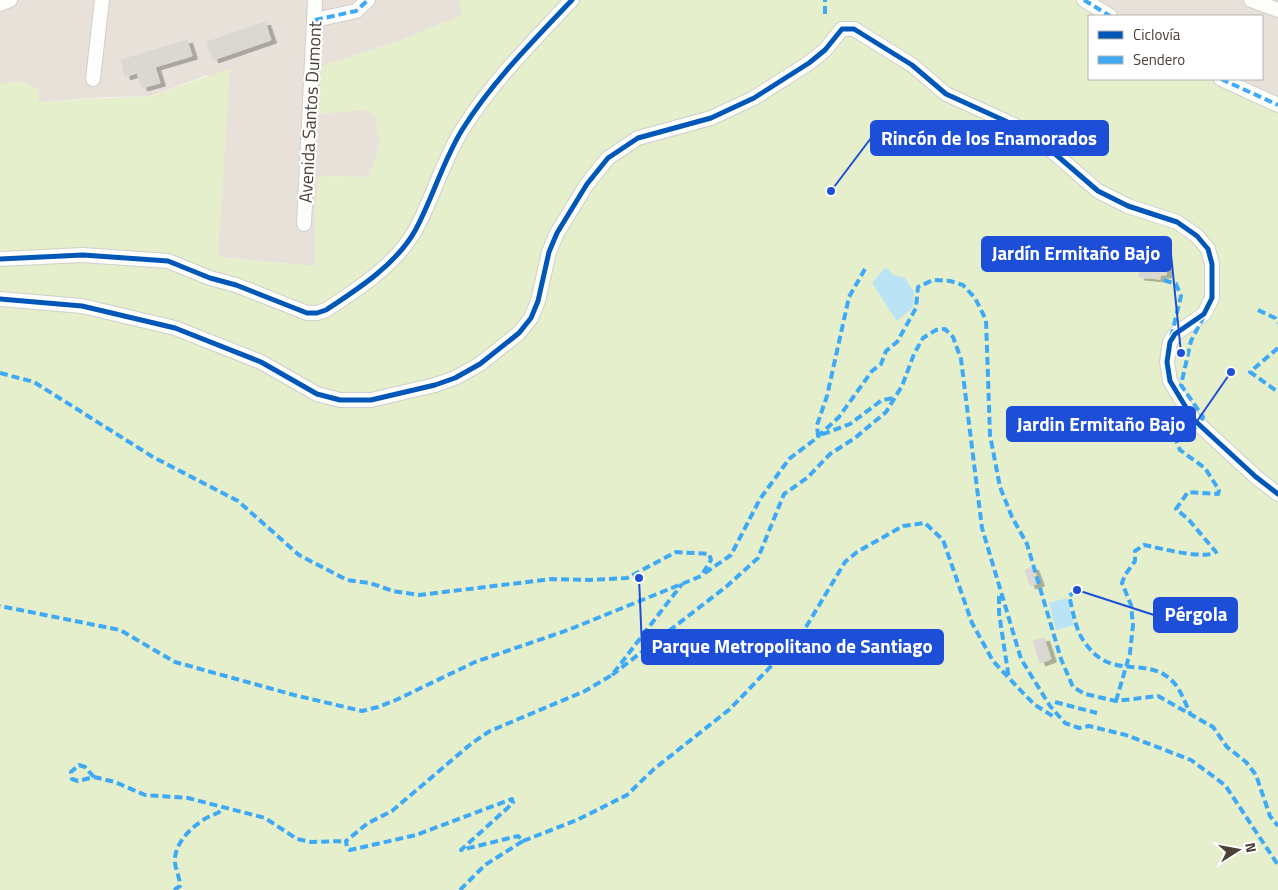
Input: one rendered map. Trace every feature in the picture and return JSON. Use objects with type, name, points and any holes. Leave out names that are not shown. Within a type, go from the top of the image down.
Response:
[{"type":"street","points":[[0,4],[10,0]]},
{"type":"street","points":[[93,79],[102,0]]},
{"type":"street","name":"Avenida Santos Dumont","points":[[304,224],[315,0]]},
{"type":"street","points":[[315,20],[356,11],[368,0]]},
{"type":"street","points":[[0,259],[83,255],[168,261],[307,313],[317,313],[326,310],[384,267],[400,251],[415,231],[462,130],[526,48],[572,0]]},
{"type":"street","points":[[1084,0],[1108,15]]},
{"type":"street","points":[[1251,0],[1278,10]]},
{"type":"street","points":[[0,299],[82,306],[175,328],[261,362],[326,398],[355,401],[371,400],[435,385],[455,378],[480,364],[519,333],[531,318],[538,301],[549,252],[557,233],[587,184],[608,158],[638,138],[711,118],[754,98],[809,63],[825,50],[842,29],[854,29],[912,65],[946,94],[1012,124],[1039,140],[1098,191],[1128,206],[1177,222],[1197,236],[1208,249],[1212,264],[1212,298],[1204,314],[1175,334],[1170,342],[1167,362],[1170,381],[1192,419],[1256,477],[1278,494]]},
{"type":"street","points":[[1223,80],[1278,105]]},
{"type":"shaded area","points":[[0,0],[459,0],[463,15],[401,40],[367,110],[376,117],[376,129],[381,141],[369,177],[319,176],[315,215],[315,266],[218,257],[207,75],[151,96],[105,97],[0,105]]},
{"type":"shaded area","points":[[1094,0],[1278,0],[1278,101],[1233,80],[1263,80],[1263,15],[1120,15]]},
{"type":"green space","points":[[459,0],[1094,0],[1120,15],[1088,15],[1088,80],[1233,80],[1278,101],[1278,890],[0,890],[0,84],[16,82],[30,84],[39,91],[38,102],[151,96],[230,69],[218,257],[315,266],[315,215],[319,176],[369,177],[381,141],[376,129],[376,118],[367,110],[318,114],[322,66],[401,40],[462,15]]},
{"type":"water","points":[[886,267],[893,275],[905,278],[914,292],[913,307],[897,321],[872,283]]},
{"type":"water","points":[[1067,598],[1074,625],[1056,630],[1049,603]]},
{"type":"building","points":[[265,22],[271,40],[213,60],[207,42]]},
{"type":"building","points":[[187,40],[192,56],[155,67],[160,83],[142,88],[137,73],[125,77],[121,60]]},
{"type":"building","points":[[1140,258],[1167,261],[1166,275],[1160,275],[1160,279],[1139,277]]},
{"type":"building","points":[[1033,567],[1039,583],[1030,586],[1025,570]]},
{"type":"building","points":[[1044,638],[1051,659],[1040,663],[1033,641]]},
{"type":"marked path","points":[[315,20],[356,11],[368,0]]},
{"type":"marked path","points":[[825,0],[825,14]]},
{"type":"marked path","points":[[1084,0],[1108,15]]},
{"type":"marked path","points":[[1223,80],[1278,105]]},
{"type":"marked path","points":[[865,269],[849,297],[827,396],[817,425],[818,436],[850,424],[882,400],[894,398]]},
{"type":"marked path","points":[[705,573],[731,555],[760,499],[789,459],[814,440],[839,417],[872,371],[881,364],[886,351],[897,342],[916,308],[918,287],[933,280],[950,281],[963,285],[975,298],[986,320],[990,435],[1000,487],[1012,517],[1027,544],[1061,659],[1073,687],[1085,694],[1116,701],[1158,696],[1213,727],[1227,747],[1246,762],[1256,775],[1270,816],[1278,826]]},
{"type":"marked path","points":[[1164,280],[1176,284],[1181,296],[1171,337]]},
{"type":"marked path","points":[[1258,310],[1275,318],[1278,323]]},
{"type":"marked path","points":[[1116,701],[1130,653],[1133,625],[1131,605],[1122,583],[1135,561],[1135,551],[1144,545],[1202,555],[1216,552],[1189,520],[1176,509],[1188,492],[1218,494],[1219,490],[1205,468],[1180,450],[1176,440],[1199,425],[1203,417],[1181,385],[1191,341],[1204,316]]},
{"type":"marked path","points":[[612,675],[727,586],[758,558],[784,494],[807,478],[830,454],[855,438],[886,412],[902,386],[914,354],[923,338],[936,330],[945,329],[953,337],[961,359],[982,528],[1021,659],[1050,706],[1065,723],[1079,728],[1089,726],[1126,735],[1191,760],[1225,785],[1278,865]]},
{"type":"marked path","points":[[1278,348],[1250,372],[1278,392]]},
{"type":"marked path","points":[[0,373],[34,382],[153,457],[238,501],[299,555],[347,580],[370,583],[393,591],[419,595],[552,579],[590,580],[627,578],[676,552],[709,554],[711,560],[701,576],[568,630],[475,662],[396,700],[362,711],[294,695],[175,662],[120,630],[0,606]]},
{"type":"marked path","points":[[523,841],[577,820],[627,795],[654,769],[730,709],[795,641],[806,627],[845,562],[857,552],[903,526],[925,523],[943,540],[972,623],[993,661],[1035,705],[1056,718]]},
{"type":"marked path","points":[[460,890],[485,865],[523,841],[518,836],[461,850],[513,803],[512,799],[416,835],[350,850],[347,848],[346,841],[368,823],[392,811],[472,743],[490,731],[585,691],[612,675],[682,584]]},
{"type":"marked path","points":[[1076,591],[1069,596],[1076,624],[1083,640],[1094,653],[1106,661],[1118,665],[1153,670],[1164,675],[1175,684],[1191,715]]},
{"type":"marked path","points":[[999,596],[999,613],[1009,679]]},
{"type":"marked path","points":[[1055,702],[1097,713]]},
{"type":"marked path","points":[[94,777],[85,767],[79,765],[71,772],[72,779],[78,781],[94,777],[115,782],[145,795],[188,798],[265,818],[297,839],[311,842],[346,841]]},
{"type":"marked path","points":[[174,890],[180,886],[175,856],[181,841],[191,829],[223,808]]},
{"type":"cycle path","points":[[0,259],[83,255],[168,261],[307,313],[317,313],[326,310],[376,275],[408,242],[422,217],[455,142],[474,112],[514,62],[572,0]]},
{"type":"cycle path","points":[[0,299],[82,306],[175,328],[261,362],[317,394],[340,400],[371,400],[435,385],[455,378],[480,364],[519,333],[531,318],[538,301],[549,252],[557,233],[587,184],[608,158],[638,138],[711,118],[754,98],[809,63],[825,50],[842,29],[854,29],[912,65],[946,94],[1012,124],[1039,140],[1098,191],[1128,206],[1177,222],[1197,236],[1208,249],[1212,264],[1212,298],[1204,314],[1175,334],[1170,342],[1167,362],[1170,381],[1193,419],[1256,477],[1278,494]]},
{"type":"place","name":"Rincón de los Enamorados","points":[[831,191]]},
{"type":"place","name":"Jardín Ermitaño Bajo","points":[[1181,353]]},
{"type":"place","name":"Jardin Ermitaño Bajo","points":[[1231,372]]},
{"type":"place","name":"Parque Metropolitano de Santiago","points":[[639,578]]},
{"type":"place","name":"Pérgola","points":[[1077,590]]}]
